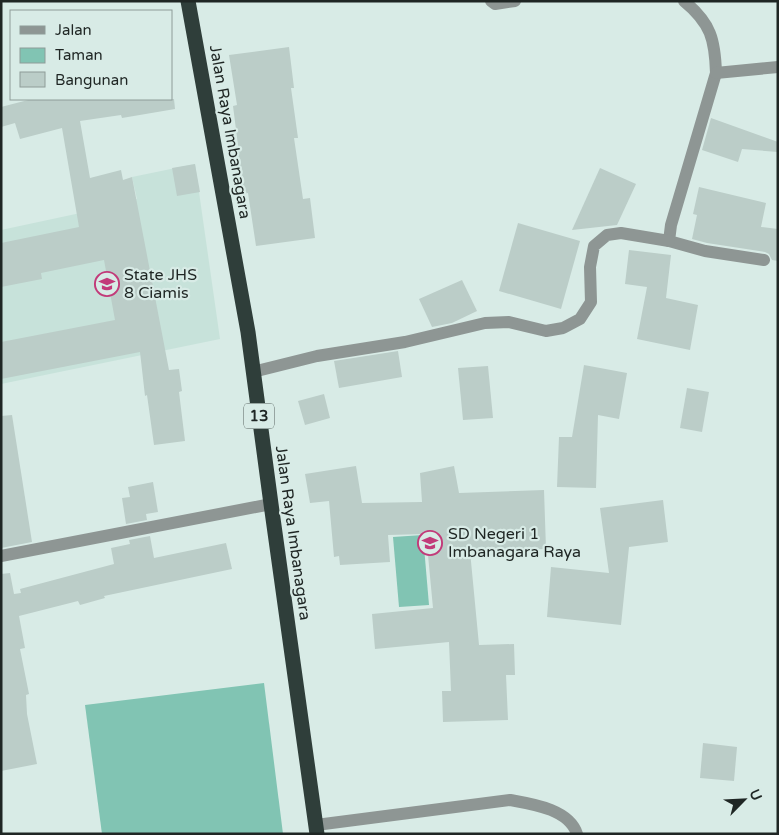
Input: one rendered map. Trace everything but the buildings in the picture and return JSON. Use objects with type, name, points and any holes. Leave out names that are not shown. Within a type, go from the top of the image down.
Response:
[{"type":"highway","name":"Jalan Raya Imbanagara","points":[[188,1],[248,332],[270,504],[317,829]]},
{"type":"street","points":[[491,1],[495,4],[514,1]]},
{"type":"street","points":[[669,241],[671,225],[716,73],[716,53],[711,32],[700,15],[684,1]]},
{"type":"street","points":[[716,73],[778,67]]},
{"type":"street","points":[[254,372],[317,356],[405,342],[485,323],[509,322],[546,331],[563,328],[580,319],[591,302],[590,267],[594,246],[607,235],[621,233],[669,241],[705,251],[764,260]]},
{"type":"street","points":[[1,556],[270,504]]},
{"type":"street","points":[[317,829],[510,800],[538,805],[561,814],[575,827],[577,834]]},
{"type":"shaded area","name":"State JHS 8 Ciamis","points":[[195,164],[220,339],[1,384],[1,230],[137,199],[132,177]]},
{"type":"green space","points":[[423,535],[429,605],[399,607],[393,537]]},
{"type":"green space","points":[[264,683],[283,834],[102,834],[85,705]]},
{"type":"place","name":"State JHS 8 Ciamis","points":[[107,284]]},
{"type":"place","name":"SD Negeri 1 Imbanagara Raya","points":[[430,543]]}]
